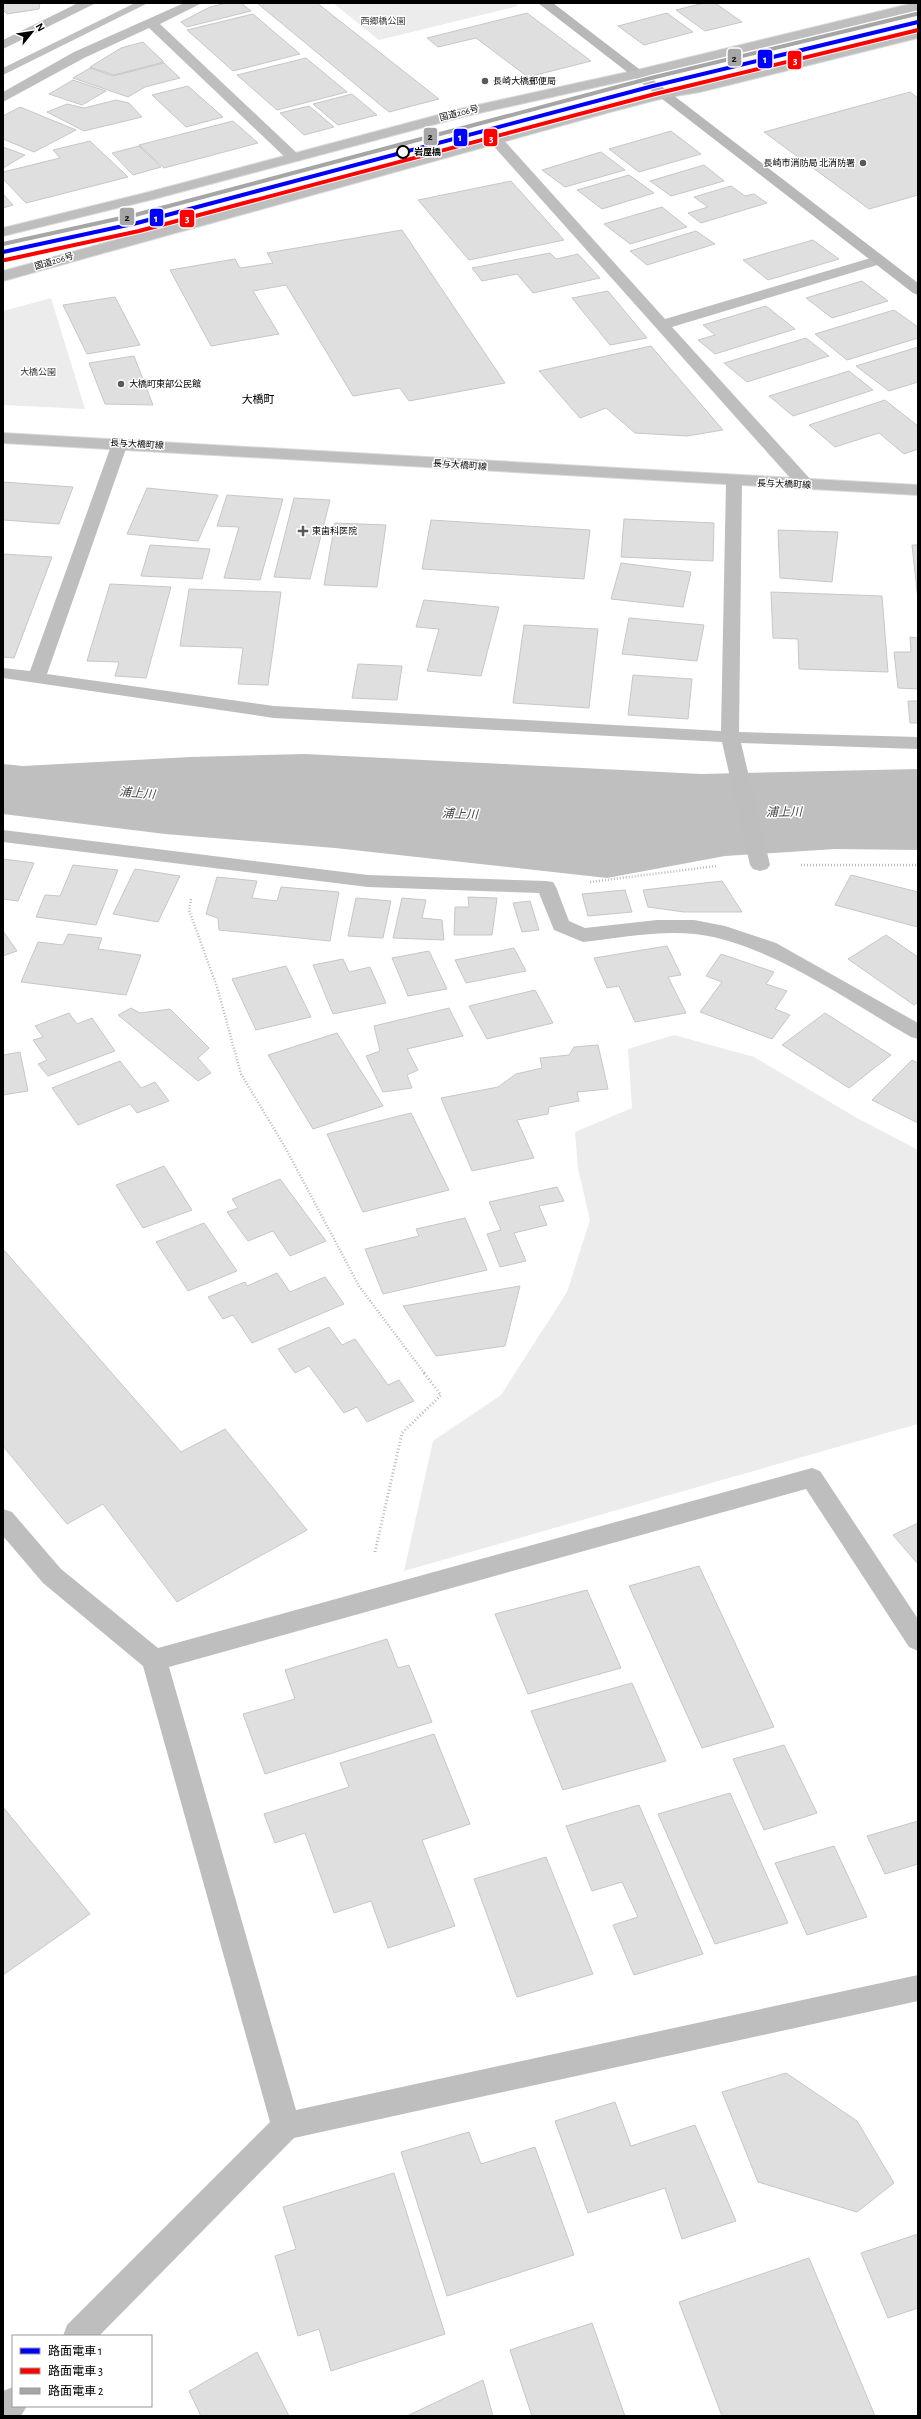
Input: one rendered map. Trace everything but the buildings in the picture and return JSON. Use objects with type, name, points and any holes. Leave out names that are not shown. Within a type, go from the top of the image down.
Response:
[{"type":"main road","points":[[3,45],[50,20],[89,3]]},
{"type":"main road","points":[[3,98],[79,55],[195,3]]},
{"type":"main road","name":"国道206号","points":[[3,232],[294,158],[464,112],[637,74],[918,6]]},
{"type":"main road","points":[[150,22],[294,158]]},
{"type":"main road","name":"国道206号","points":[[3,276],[494,139],[663,94],[700,88],[918,34]]},
{"type":"main road","points":[[494,139],[806,485]]},
{"type":"main road","points":[[662,325],[879,260]]},
{"type":"main road","name":"長与大橋町線","points":[[3,438],[120,443],[734,482],[918,490]]},
{"type":"main road","points":[[37,677],[120,443]]},
{"type":"main road","points":[[734,482],[730,737],[760,865]]},
{"type":"main road","points":[[3,673],[274,712],[730,737],[918,743]]},
{"type":"main road","points":[[3,836],[368,881],[546,888],[561,924],[583,935],[657,927],[694,927],[718,932],[769,948],[823,977],[918,1032]]},
{"type":"main road","points":[[154,1660],[812,1478],[918,1640]]},
{"type":"main road","points":[[3,1518],[52,1576],[154,1660],[286,2126]]},
{"type":"main road","points":[[79,2335],[286,2126],[918,1988]]},
{"type":"main road","points":[[3,2412],[12,2403]]},
{"type":"street","points":[[545,3],[918,290]]},
{"type":"path","points":[[200,861],[189,910],[217,987],[241,1074],[285,1147],[359,1286],[441,1395],[402,1434],[364,1602]]},
{"type":"path","points":[[546,888],[709,866],[918,865]]},
{"type":"green space","name":"西郷橋公園","points":[[333,3],[514,3],[518,6],[379,40]]},
{"type":"green space","name":"大橋公園","points":[[51,298],[85,409],[3,405],[3,311]]},
{"type":"green space","points":[[674,1035],[754,1057],[857,1118],[918,1150],[918,1424],[404,1571],[433,1441],[501,1395],[567,1292],[590,1220],[578,1169],[575,1132],[632,1108],[628,1049]]},
{"type":"water","name":"浦上川","points":[[305,754],[701,774],[918,769],[918,850],[835,849],[725,856],[607,878],[335,848],[165,834],[3,814],[3,764],[23,766],[190,757]]},
{"type":"waterway","points":[[3,72],[143,3]]},
{"type":"tram line","name":"2","points":[[3,244],[135,215],[651,78],[916,14]]},
{"type":"tram line","name":"1","points":[[3,252],[137,223],[653,86],[918,22]]},
{"type":"tram line","name":"3","points":[[5,260],[139,231],[655,94],[918,30]]},
{"type":"place","name":"長崎大橋郵便局","points":[[485,81]]},
{"type":"place","name":"岩屋橋","points":[[403,152]]},
{"type":"place","name":"長崎市消防局 北消防署","points":[[863,163]]},
{"type":"place","name":"大橋町東部公民館","points":[[121,384]]},
{"type":"place","name":"東歯科医院","points":[[303,531]]},
{"type":"district","name":"大橋町","points":[[258,399]]}]
